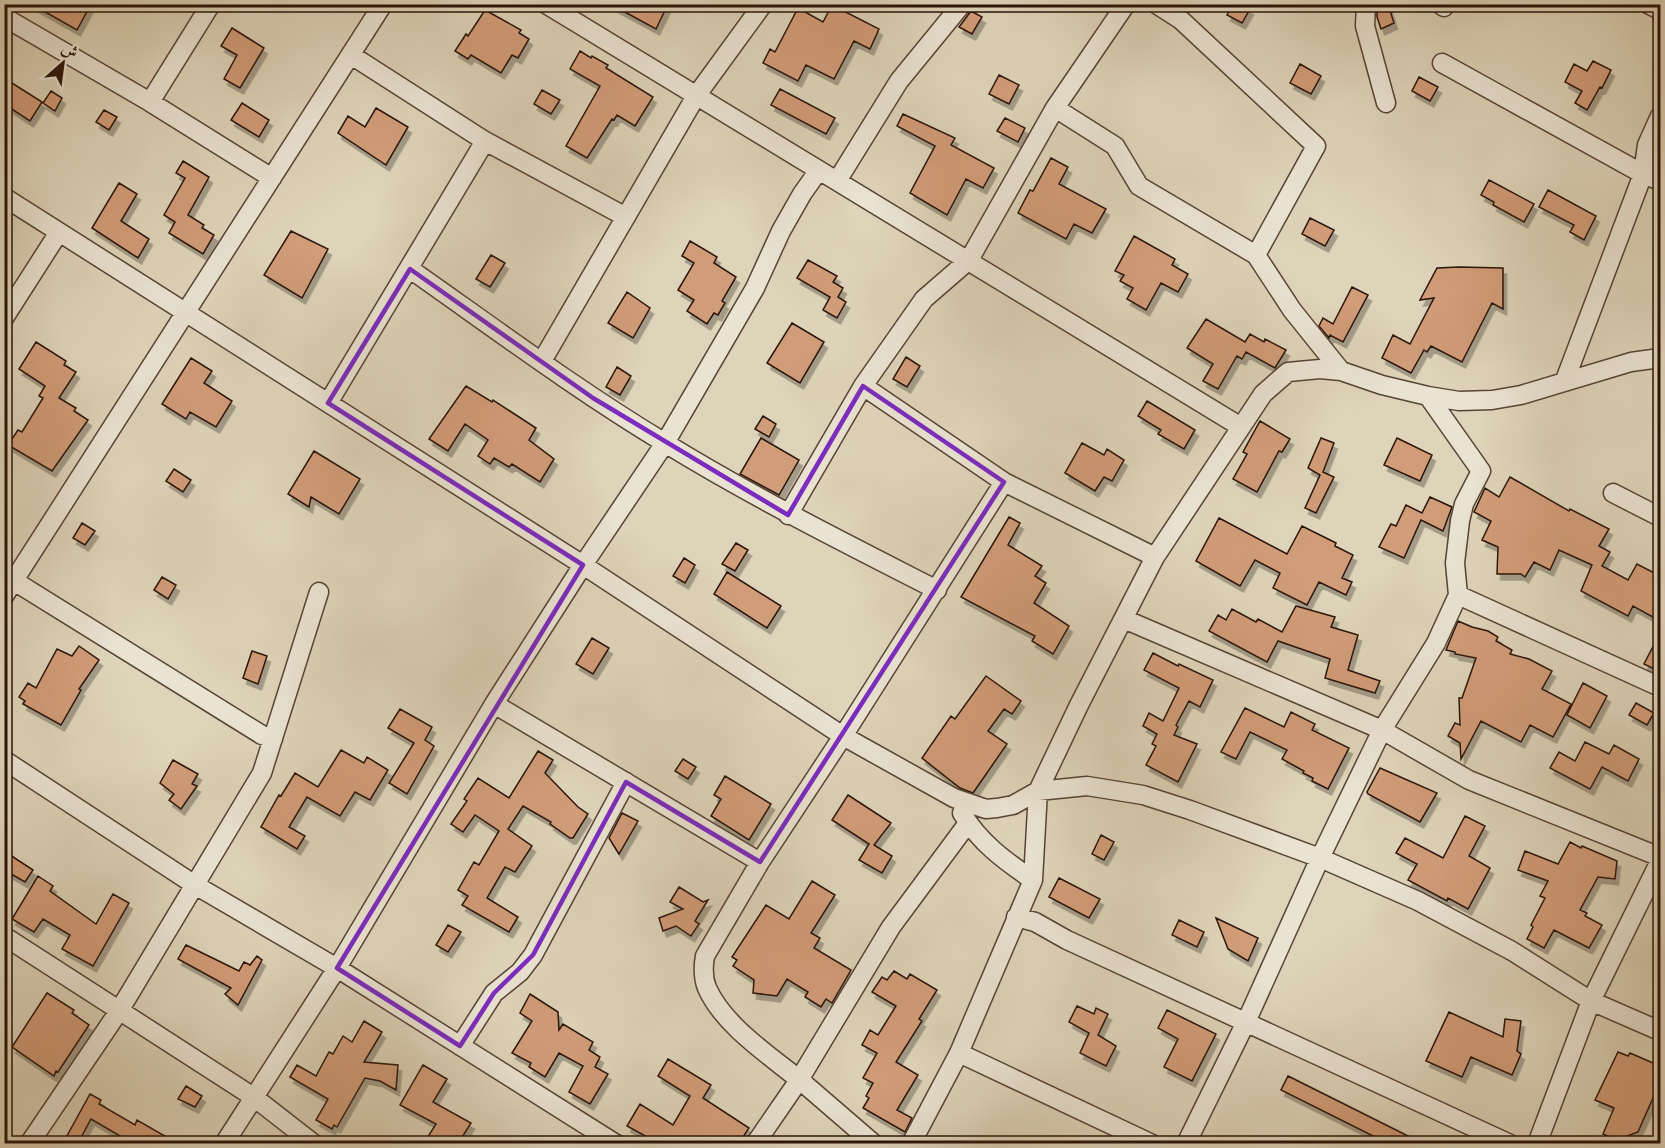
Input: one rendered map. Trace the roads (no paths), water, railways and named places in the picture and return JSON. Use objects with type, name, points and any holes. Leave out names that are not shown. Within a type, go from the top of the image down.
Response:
[{"type":"street","points":[[150,102],[211,4]]},
{"type":"street","points":[[273,739],[8,584],[383,4]]},
{"type":"street","points":[[546,4],[1241,427]]},
{"type":"street","points":[[542,361],[696,96],[763,4]]},
{"type":"street","points":[[837,181],[899,81],[962,4]]},
{"type":"street","points":[[788,515],[863,386],[924,299],[969,260],[1055,108],[1126,4]]},
{"type":"street","points":[[1156,4],[1181,20],[1316,146],[1256,255]]},
{"type":"street","points":[[1366,4],[1365,26],[1386,103]]},
{"type":"street","points":[[1440,4],[1444,8],[1445,4]]},
{"type":"street","points":[[1648,4],[1660,10]]},
{"type":"street","points":[[9,16],[272,178]]},
{"type":"street","points":[[351,56],[485,141],[626,217]]},
{"type":"street","points":[[1442,63],[1643,174],[1660,181]]},
{"type":"street","points":[[1055,108],[1115,146],[1139,186],[1256,255],[1292,310],[1341,371]]},
{"type":"street","points":[[1564,380],[1643,174],[1647,145],[1660,116]]},
{"type":"street","points":[[328,403],[485,141]]},
{"type":"street","points":[[224,1143],[338,968],[494,704],[582,565],[665,443],[755,288],[781,231],[819,170]]},
{"type":"street","points":[[4,198],[582,565],[843,736],[954,798],[986,809],[1013,806],[1038,791],[1087,786],[1143,795],[1320,858],[1418,901],[1512,951],[1591,1001],[1660,1031]]},
{"type":"street","points":[[4,318],[59,232]]},
{"type":"street","points":[[410,269],[593,398],[665,443],[788,515],[937,590]]},
{"type":"street","points":[[911,1143],[959,1053],[1033,880],[1038,791],[1155,557],[1263,394],[1288,372],[1320,369],[1341,371],[1382,385],[1428,396],[1459,401],[1492,400],[1521,395],[1564,380],[1631,362],[1660,358]]},
{"type":"street","points":[[863,386],[1004,482],[1155,557]]},
{"type":"street","points":[[1186,1143],[1246,1022],[1320,858],[1382,730],[1436,643],[1458,595],[1455,563],[1460,521],[1464,504],[1481,471],[1428,396]]},
{"type":"street","points":[[874,1143],[764,1053],[715,1002],[706,986],[703,967],[705,956],[760,862],[937,590],[1004,482]]},
{"type":"street","points":[[1613,493],[1660,517]]},
{"type":"street","points":[[29,1143],[119,1011],[262,773],[269,757],[319,592]]},
{"type":"street","points":[[1458,595],[1660,687]]},
{"type":"street","points":[[1124,619],[1382,730],[1469,780],[1660,859],[1591,1001],[1537,1143]]},
{"type":"street","points":[[494,704],[760,862]]},
{"type":"street","points":[[4,760],[195,885],[338,968],[606,1141]]},
{"type":"street","points":[[460,1046],[494,993],[520,972],[533,955],[626,782]]},
{"type":"street","points":[[954,798],[968,824],[994,853],[1033,880]]},
{"type":"street","points":[[755,1143],[799,1080],[891,927],[968,824]]},
{"type":"street","points":[[1016,917],[1035,922],[1067,940],[1510,1143]]},
{"type":"street","points":[[4,936],[255,1098],[314,1143]]},
{"type":"street","points":[[959,1053],[1152,1143]]}]
